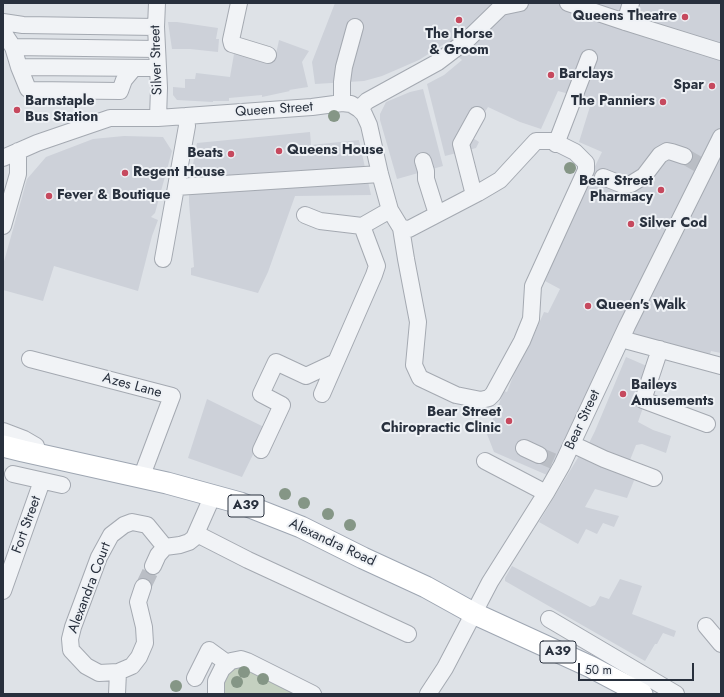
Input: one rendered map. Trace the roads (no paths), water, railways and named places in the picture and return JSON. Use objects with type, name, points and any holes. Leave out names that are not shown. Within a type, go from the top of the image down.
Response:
[{"type":"main road","name":"Alexandra Road","points":[[3,446],[167,483],[240,503],[301,527],[642,694]]},
{"type":"street","name":"Silver Street","points":[[157,3],[156,27],[158,118]]},
{"type":"street","points":[[239,3],[231,40],[232,44],[268,55]]},
{"type":"street","points":[[401,228],[409,229],[500,180],[536,141],[553,142],[575,152],[586,163],[586,170],[534,286],[531,319],[523,339],[493,394],[489,398],[481,400],[456,395],[420,378],[414,365],[418,322],[401,228],[390,210],[369,125],[364,114],[359,109],[367,101],[438,62],[467,40],[502,5],[520,3]]},
{"type":"street","points":[[568,3],[721,52]]},
{"type":"street","points":[[625,22],[631,3]]},
{"type":"street","points":[[3,22],[23,25],[156,27]]},
{"type":"street","points":[[342,103],[344,67],[355,27]]},
{"type":"street","points":[[3,32],[13,47],[19,67],[28,89],[30,90],[120,91],[124,80],[134,68]]},
{"type":"street","points":[[13,47],[157,48]]},
{"type":"street","points":[[556,144],[589,58]]},
{"type":"street","points":[[19,67],[158,68]]},
{"type":"street","name":"Queen Street","points":[[3,158],[10,150],[110,118],[158,118],[312,108],[342,103],[351,104],[359,109]]},
{"type":"street","points":[[474,195],[461,144],[477,115]]},
{"type":"street","points":[[163,259],[187,126],[186,116]]},
{"type":"street","name":"Bear Street","points":[[428,694],[445,668],[490,582],[546,493],[558,463],[572,444],[678,222],[696,163],[721,137]]},
{"type":"street","points":[[3,226],[18,174],[10,150]]},
{"type":"street","points":[[602,176],[623,185],[631,184],[644,176],[660,155],[667,151],[696,163]]},
{"type":"street","points":[[424,161],[426,179],[437,214]]},
{"type":"street","points":[[176,187],[380,174]]},
{"type":"street","points":[[305,215],[320,220],[362,226],[390,210]]},
{"type":"street","points":[[322,394],[377,266],[362,226]]},
{"type":"street","points":[[621,339],[721,366]]},
{"type":"street","points":[[660,349],[643,400],[707,424]]},
{"type":"street","name":"Azes Lane","points":[[30,359],[172,396],[141,478]]},
{"type":"street","points":[[261,450],[282,405],[261,394],[276,362],[306,376],[336,362]]},
{"type":"street","points":[[3,431],[24,439],[36,446],[38,454]]},
{"type":"street","points":[[572,444],[604,459],[654,478]]},
{"type":"street","points":[[524,448],[538,455]]},
{"type":"street","points":[[485,461],[546,493]]},
{"type":"street","name":"Fort Street","points":[[13,474],[62,486]]},
{"type":"street","name":"Fort Street","points":[[3,591],[42,481]]},
{"type":"street","points":[[153,566],[158,555],[165,547],[189,542],[197,534],[213,495]]},
{"type":"street","name":"Alexandra Court","points":[[144,587],[138,598],[144,627],[145,644],[139,658],[132,666],[118,672],[99,673],[86,666],[71,650],[70,639],[99,557],[111,535],[124,525],[132,522],[147,525],[165,547]]},
{"type":"street","points":[[197,534],[248,560],[408,634]]},
{"type":"street","points":[[549,619],[676,694]]},
{"type":"street","points":[[706,626],[721,644]]},
{"type":"street","points":[[195,678],[209,650],[227,663]]},
{"type":"street","points":[[591,668],[603,650]]},
{"type":"street","points":[[216,694],[216,680],[218,674],[227,663],[236,660],[247,661],[313,694]]},
{"type":"street","points":[[117,694],[118,672]]},
{"type":"tunnel","points":[[684,156],[698,164]]},
{"type":"tunnel","points":[[539,455],[553,461]]},
{"type":"tunnel","points":[[143,587],[153,566]]},
{"type":"place","name":"Queens Theatre","points":[[685,17]]},
{"type":"place","name":"The Horse & Groom","points":[[459,20]]},
{"type":"place","name":"Barclays","points":[[551,75]]},
{"type":"place","name":"Spar","points":[[712,86]]},
{"type":"place","name":"The Panniers","points":[[663,102]]},
{"type":"place","name":"Barnstaple Bus Station","points":[[17,110]]},
{"type":"place","name":"Queens House","points":[[279,151]]},
{"type":"place","name":"Beats","points":[[231,154]]},
{"type":"place","name":"Regent House","points":[[125,173]]},
{"type":"place","name":"Bear Street Pharmacy","points":[[661,190]]},
{"type":"place","name":"Fever & Boutique","points":[[49,196]]},
{"type":"place","name":"Silver Cod","points":[[631,224]]},
{"type":"place","name":"Queen's Walk","points":[[588,306]]},
{"type":"place","name":"Baileys Amusements","points":[[623,394]]},
{"type":"place","name":"Bear Street Chiropractic Clinic","points":[[509,421]]}]
